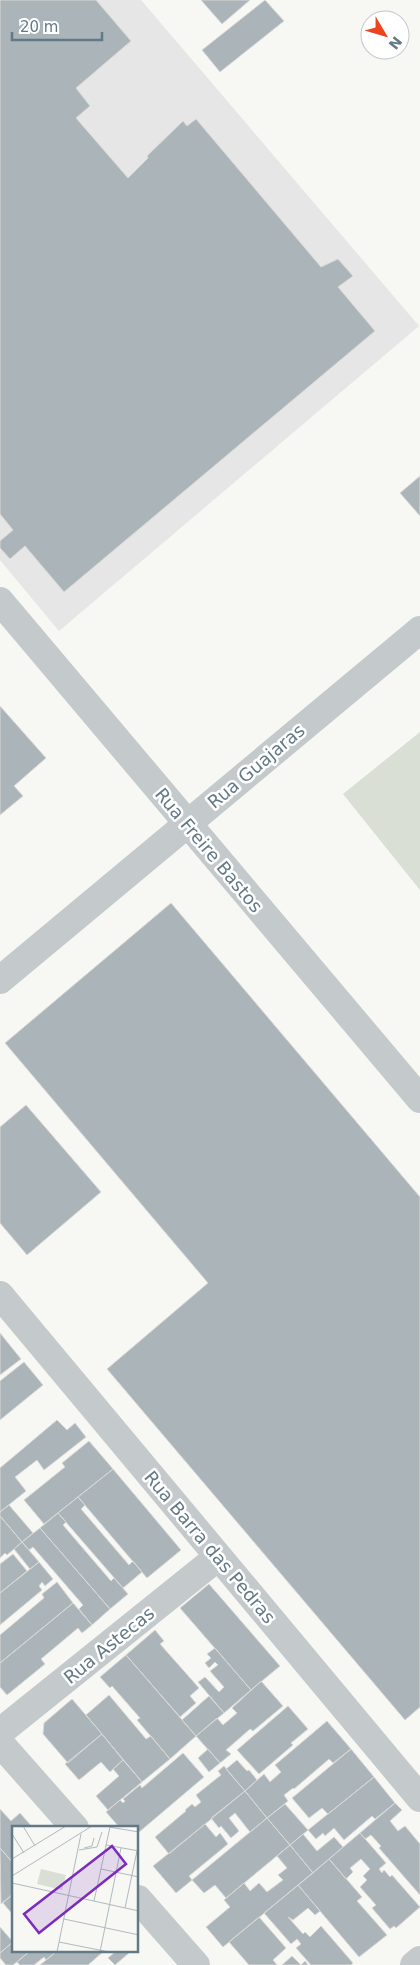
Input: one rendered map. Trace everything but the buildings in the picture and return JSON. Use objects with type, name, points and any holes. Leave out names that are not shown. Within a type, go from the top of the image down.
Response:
[{"type":"street","name":"Rua Freire Bastos","points":[[0,600],[420,1099]]},
{"type":"street","name":"Rua Guajaras","points":[[0,980],[420,630]]},
{"type":"street","name":"Rua Barra das Pedras","points":[[0,1295],[420,1798]]},
{"type":"street","name":"Rua Astecas","points":[[0,1732],[218,1557]]},
{"type":"street","points":[[0,1742],[73,1826]]},
{"type":"street","points":[[139,1900],[196,1965]]},
{"type":"street","points":[[414,1965],[420,1960]]},
{"type":"shaded area","points":[[0,0],[141,0],[419,326],[59,631],[0,560]]},
{"type":"shaded area","points":[[420,732],[420,890],[343,794]]}]
